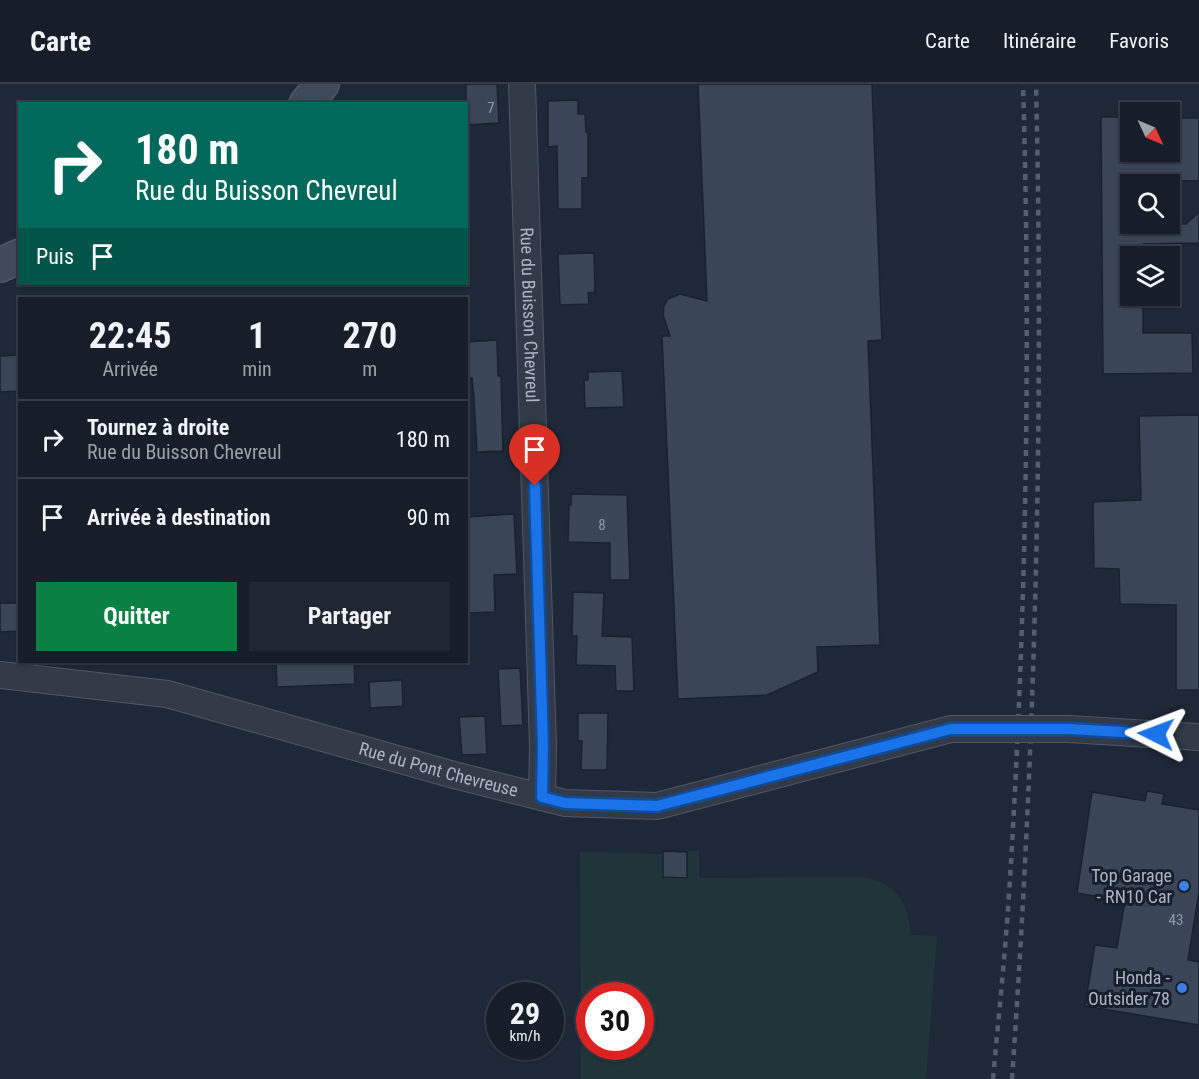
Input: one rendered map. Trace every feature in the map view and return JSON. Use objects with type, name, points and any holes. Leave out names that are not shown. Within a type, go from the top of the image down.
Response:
[{"type":"street","points":[[308,102],[322,84]]},
{"type":"street","name":"Rue du Buisson Chevreul","points":[[522,84],[543,746],[542,797]]},
{"type":"street","points":[[0,265],[18,257]]},
{"type":"street","name":"Rue du Pont Chevreuse","points":[[0,675],[167,694],[454,775],[565,803],[657,806],[951,729],[1070,729],[1199,737]]},
{"type":"green space","points":[[663,851],[699,851],[699,878],[859,877],[871,879],[890,888],[903,903],[911,935],[937,936],[926,1079],[581,1079],[581,1060],[654,1060],[654,982],[581,982],[580,852],[663,854]]},
{"type":"building","points":[[466,84],[497,84],[499,123],[468,125],[468,102],[466,102]]},
{"type":"building","points":[[698,84],[872,84],[882,340],[868,341],[880,645],[817,647],[818,672],[767,695],[678,699],[662,336],[670,336],[663,315],[668,299],[680,294],[707,301]]},
{"type":"building","points":[[578,100],[578,114],[585,114],[586,132],[588,132],[588,178],[582,178],[582,209],[558,209],[557,146],[548,147],[548,101]]},
{"type":"building","points":[[1101,117],[1120,117],[1120,162],[1180,162],[1180,118],[1199,118],[1199,181],[1180,181],[1180,174],[1120,174],[1120,234],[1180,234],[1180,224],[1186,224],[1199,212],[1199,243],[1120,246],[1120,306],[1143,306],[1143,333],[1192,333],[1193,373],[1103,374]]},
{"type":"building","points":[[594,253],[595,292],[588,293],[589,304],[560,305],[558,254]]},
{"type":"building","points":[[497,340],[498,376],[501,376],[503,451],[477,452],[472,378],[468,378],[468,342]]},
{"type":"building","points":[[18,355],[18,391],[0,392],[0,356]]},
{"type":"building","points":[[622,371],[624,407],[585,408],[584,380],[588,380],[588,372]]},
{"type":"building","points":[[1199,415],[1199,690],[1176,690],[1176,605],[1120,604],[1119,569],[1094,568],[1093,502],[1141,500],[1139,416]]},
{"type":"building","points":[[571,494],[627,495],[630,580],[610,580],[610,543],[568,542]]},
{"type":"building","points":[[514,514],[517,574],[494,575],[495,612],[468,613],[468,517]]},
{"type":"building","points":[[573,592],[604,593],[602,636],[632,637],[634,691],[616,691],[615,666],[576,665],[577,636],[572,636]]},
{"type":"building","points":[[0,603],[18,603],[18,631],[0,632]]},
{"type":"building","points":[[276,663],[354,663],[355,684],[277,687]]},
{"type":"building","points":[[520,668],[523,725],[501,726],[498,669]]},
{"type":"building","points":[[402,680],[403,706],[370,708],[369,682]]},
{"type":"building","points":[[578,713],[608,713],[607,770],[581,770],[582,741],[578,741]]},
{"type":"building","points":[[485,716],[487,754],[462,755],[459,717]]},
{"type":"building","points":[[1147,791],[1164,794],[1162,804],[1199,810],[1199,892],[1188,960],[1199,962],[1199,1025],[1085,1006],[1095,945],[1117,948],[1125,901],[1077,893],[1092,792],[1145,801]]},
{"type":"building","points":[[663,851],[687,852],[687,878],[663,877]]},
{"type":"railway","points":[[993,1079],[1010,879],[1020,681],[1027,382],[1023,84]]},
{"type":"railway","points":[[1012,1079],[1027,831],[1036,582],[1039,333],[1036,84]]},
{"type":"place","name":"Top Garage - RN10 Car","points":[[1184,886]]},
{"type":"place","name":"Honda - Outsider 78","points":[[1182,988]]},
{"type":"route","points":[[535,486],[543,746],[542,797],[565,803],[657,806],[951,729],[1070,729],[1156,734]]}]
